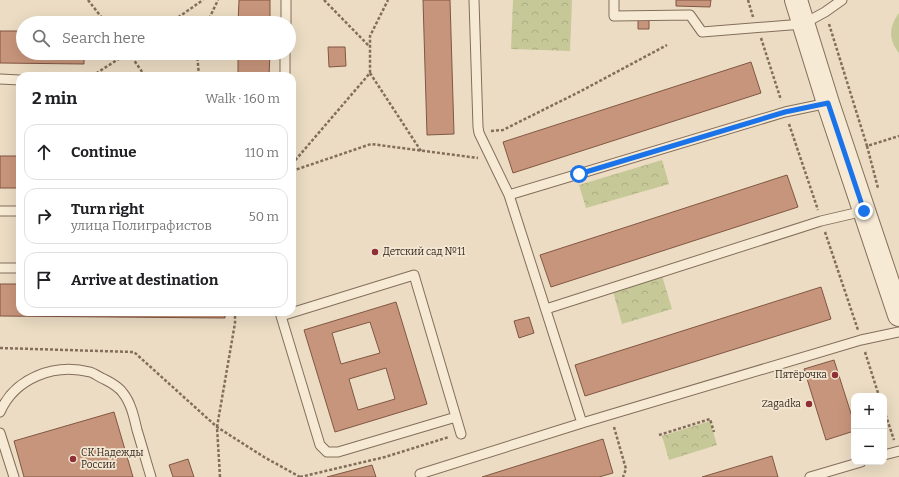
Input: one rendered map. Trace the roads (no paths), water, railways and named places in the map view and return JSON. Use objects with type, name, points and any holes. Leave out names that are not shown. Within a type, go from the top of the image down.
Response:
[{"type":"street","points":[[796,0],[828,103],[899,315]]},
{"type":"lane","points":[[286,0],[286,16]]},
{"type":"lane","points":[[474,0],[479,133],[509,195],[582,423]]},
{"type":"lane","points":[[614,0],[614,16],[690,15],[702,32],[803,24],[825,12],[842,0]]},
{"type":"lane","points":[[285,60],[285,72]]},
{"type":"lane","points":[[0,79],[16,80]]},
{"type":"lane","points":[[509,195],[785,112],[828,103]]},
{"type":"lane","points":[[0,211],[16,211]]},
{"type":"lane","points":[[546,309],[821,221],[864,211]]},
{"type":"lane","points":[[0,268],[16,268]]},
{"type":"lane","points":[[296,309],[414,275],[461,434]]},
{"type":"lane","points":[[281,316],[320,445],[327,452],[338,452],[456,417]]},
{"type":"lane","points":[[420,474],[582,423],[861,340],[899,332]]},
{"type":"lane","points":[[0,412],[14,390],[30,379],[49,372],[68,369],[90,372],[110,382],[123,392],[131,407],[151,477]]},
{"type":"lane","points":[[0,433],[14,477]]},
{"type":"lane","points":[[887,454],[898,451]]},
{"type":"lane","points":[[810,477],[851,465]]},
{"type":"place","name":"Детский сад №11","points":[[375,252]]},
{"type":"place","name":"Пятёрочка","points":[[835,375]]},
{"type":"place","name":"Zagadka","points":[[809,404]]},
{"type":"place","name":"СК Надежды России","points":[[73,459]]}]
